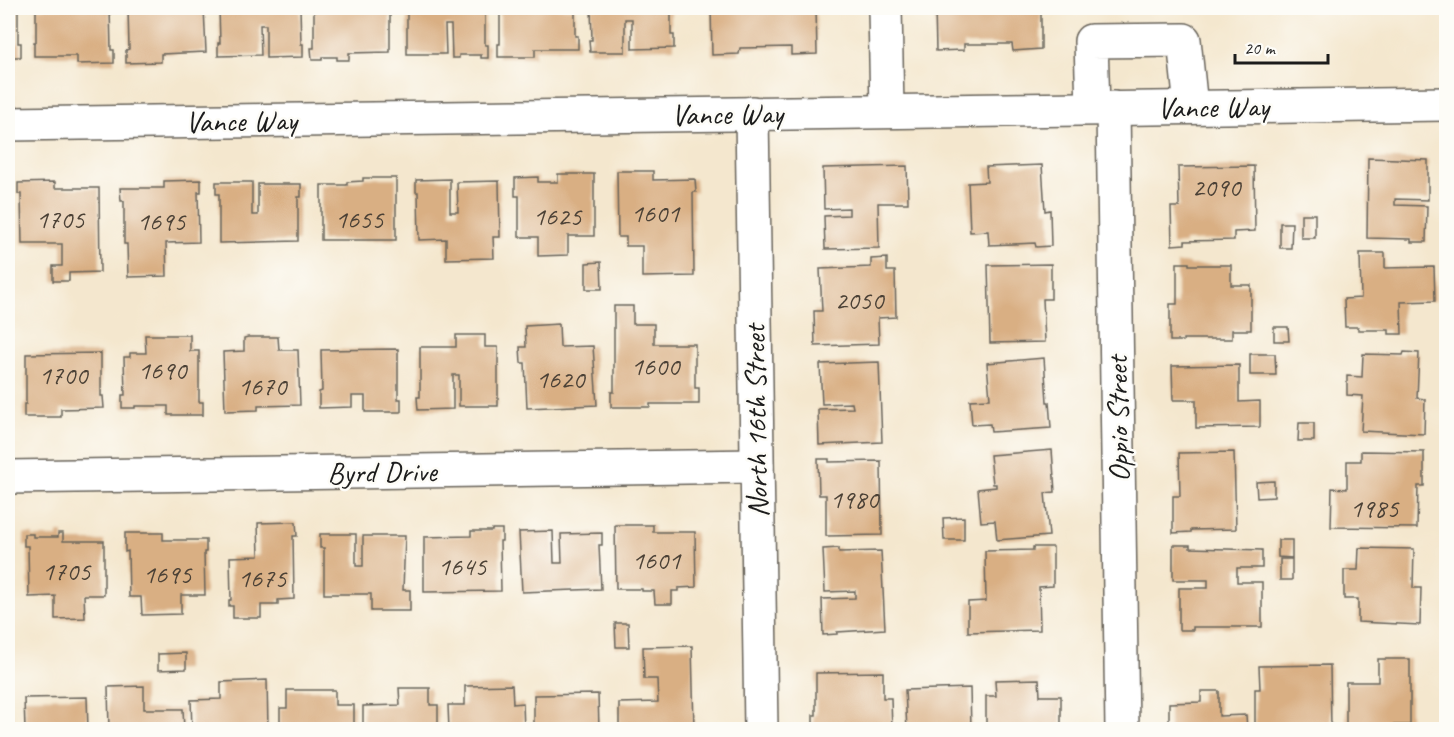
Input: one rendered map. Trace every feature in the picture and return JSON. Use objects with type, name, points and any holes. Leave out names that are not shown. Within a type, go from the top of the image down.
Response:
[{"type":"street","points":[[885,8],[887,111]]},
{"type":"street","name":"Oppio Street","points":[[1122,729],[1103,108],[1091,41],[1184,40],[1191,107]]},
{"type":"street","name":"Vance Way","points":[[8,124],[1446,104]]},
{"type":"street","name":"North 16th Street","points":[[752,113],[761,729]]},
{"type":"street","name":"Byrd Drive","points":[[8,477],[757,466]]},
{"type":"building","points":[[8,8],[18,8],[18,43],[21,43],[21,57],[8,57]]},
{"type":"building","points":[[36,8],[110,8],[111,50],[114,50],[114,63],[77,64],[77,56],[34,56]]},
{"type":"building","points":[[128,8],[204,8],[206,52],[161,54],[161,62],[126,63],[126,50],[129,49]]},
{"type":"building","points":[[219,8],[300,8],[303,57],[266,58],[266,25],[260,25],[261,55],[218,56]]},
{"type":"building","points":[[314,8],[390,8],[390,52],[349,53],[349,60],[322,57],[322,60],[312,60]]},
{"type":"building","points":[[407,8],[485,8],[485,45],[488,45],[488,58],[481,58],[481,55],[459,55],[459,58],[452,58],[451,25],[445,25],[446,54],[407,54]]},
{"type":"building","points":[[500,8],[575,8],[575,36],[578,36],[578,49],[535,49],[535,57],[498,57]]},
{"type":"building","points":[[591,8],[671,8],[671,35],[674,35],[674,48],[632,49],[632,19],[625,19],[625,52],[590,52]]},
{"type":"building","points":[[711,8],[816,8],[817,54],[791,55],[791,47],[740,48],[739,54],[712,55]]},
{"type":"building","points":[[935,8],[1041,8],[1041,49],[1013,51],[1012,44],[964,44],[964,50],[936,51]]},
{"type":"building","points":[[1368,158],[1428,160],[1428,200],[1395,199],[1395,205],[1427,206],[1426,242],[1411,242],[1411,239],[1367,238]]},
{"type":"building","points":[[1042,165],[1045,211],[1050,210],[1051,246],[1036,247],[1035,243],[989,245],[988,231],[970,232],[968,183],[987,182],[986,167]]},
{"type":"building","points":[[907,166],[908,203],[878,203],[879,248],[825,249],[824,216],[849,215],[849,208],[824,209],[823,168]]},
{"type":"building","points":[[1254,166],[1255,231],[1234,232],[1234,240],[1185,241],[1185,244],[1172,245],[1171,207],[1179,207],[1178,167]]},
{"type":"building","points":[[617,171],[653,171],[653,180],[695,179],[696,192],[693,192],[694,276],[642,277],[642,246],[626,246],[626,237],[618,237]]},
{"type":"building","points":[[558,174],[594,174],[594,236],[568,236],[568,255],[538,256],[538,237],[519,237],[519,196],[515,196],[515,178],[538,177],[538,182],[558,182]]},
{"type":"building","points":[[363,178],[396,178],[396,240],[321,240],[321,185],[347,185],[347,182],[363,181]]},
{"type":"building","points":[[450,179],[450,212],[458,212],[457,182],[499,181],[500,237],[493,237],[494,258],[446,259],[446,239],[419,240],[416,180]]},
{"type":"building","points":[[201,180],[201,192],[198,192],[199,242],[166,243],[167,276],[128,277],[127,244],[124,244],[124,201],[121,201],[120,188],[164,188],[164,181]]},
{"type":"building","points":[[55,182],[55,188],[99,188],[100,272],[69,273],[69,281],[53,281],[53,266],[62,266],[62,244],[22,244],[21,194],[18,194],[18,183]]},
{"type":"building","points":[[216,182],[252,182],[252,215],[258,215],[258,184],[301,184],[301,197],[298,197],[298,241],[219,243],[219,194],[216,194]]},
{"type":"building","points":[[1301,214],[1315,214],[1315,238],[1301,238]]},
{"type":"building","points":[[1280,223],[1292,223],[1291,248],[1280,248]]},
{"type":"building","points":[[1360,253],[1385,253],[1385,268],[1434,267],[1435,301],[1401,302],[1402,334],[1389,334],[1389,330],[1358,330],[1358,327],[1345,327],[1344,299],[1361,298]]},
{"type":"building","points":[[887,258],[887,271],[895,271],[896,317],[878,318],[879,344],[815,346],[814,311],[822,311],[820,269],[871,267],[871,259]]},
{"type":"building","points":[[601,262],[602,289],[586,289],[586,263]]},
{"type":"building","points":[[1177,263],[1231,265],[1231,285],[1251,285],[1251,330],[1232,330],[1232,339],[1170,341],[1170,304],[1177,304]]},
{"type":"building","points":[[1051,264],[1051,299],[1043,299],[1045,342],[990,343],[988,265]]},
{"type":"building","points":[[614,306],[633,306],[633,324],[654,324],[654,344],[695,344],[695,388],[699,388],[699,404],[611,407],[611,392],[614,392]]},
{"type":"building","points":[[559,324],[560,347],[593,346],[597,405],[527,408],[525,363],[521,363],[520,347],[526,347],[525,326]]},
{"type":"building","points":[[1274,327],[1288,327],[1289,341],[1274,341]]},
{"type":"building","points":[[145,335],[190,335],[190,351],[199,351],[199,402],[203,402],[203,415],[168,415],[168,406],[122,408],[122,395],[125,395],[124,357],[130,357],[130,353],[146,353]]},
{"type":"building","points":[[456,335],[485,335],[485,347],[498,347],[498,406],[459,406],[459,375],[453,375],[453,409],[418,410],[420,347],[456,347]]},
{"type":"building","points":[[278,337],[279,350],[298,350],[300,405],[258,406],[258,410],[225,411],[223,352],[244,351],[244,338]]},
{"type":"building","points":[[398,349],[398,399],[401,399],[401,412],[365,412],[365,396],[352,396],[352,407],[319,408],[319,392],[322,391],[321,350]]},
{"type":"building","points":[[1404,352],[1419,353],[1417,398],[1425,399],[1424,434],[1361,431],[1363,396],[1347,395],[1347,376],[1362,377],[1363,354],[1403,355]]},
{"type":"building","points":[[101,353],[101,396],[103,396],[104,408],[61,409],[61,417],[24,417],[26,354]]},
{"type":"building","points":[[1250,354],[1275,354],[1276,375],[1250,375]]},
{"type":"building","points":[[1044,358],[1051,428],[991,432],[990,424],[972,425],[970,400],[990,399],[987,363]]},
{"type":"building","points":[[879,362],[882,442],[819,445],[818,409],[853,408],[852,403],[822,404],[820,364]]},
{"type":"building","points":[[1239,365],[1239,402],[1260,401],[1260,427],[1196,428],[1196,400],[1173,400],[1172,366]]},
{"type":"building","points":[[1299,423],[1314,423],[1314,441],[1298,441]]},
{"type":"building","points":[[1052,450],[1055,492],[1045,493],[1049,536],[997,540],[995,521],[981,522],[978,489],[996,487],[996,484],[993,484],[990,455]]},
{"type":"building","points":[[1361,451],[1424,452],[1424,486],[1418,486],[1417,528],[1331,527],[1332,488],[1347,489],[1347,461],[1361,461]]},
{"type":"building","points":[[1234,452],[1236,529],[1191,530],[1191,532],[1173,533],[1173,496],[1180,496],[1179,453]]},
{"type":"building","points":[[818,459],[829,459],[829,462],[881,461],[882,535],[826,536],[826,495],[819,495]]},
{"type":"building","points":[[1274,481],[1274,497],[1257,498],[1256,482]]},
{"type":"building","points":[[964,517],[964,540],[944,540],[943,518]]},
{"type":"building","points":[[296,522],[297,536],[293,536],[294,599],[278,600],[278,605],[261,605],[261,618],[233,618],[233,606],[229,606],[229,600],[231,600],[230,557],[259,556],[258,523]]},
{"type":"building","points":[[615,525],[653,525],[653,532],[695,532],[696,587],[678,588],[678,591],[672,591],[672,604],[655,604],[654,591],[616,589]]},
{"type":"building","points":[[492,529],[502,529],[502,541],[500,541],[501,591],[424,592],[424,537],[471,536],[471,531],[492,531]]},
{"type":"building","points":[[553,531],[554,563],[562,563],[561,534],[602,533],[602,545],[599,545],[601,589],[522,592],[519,532]]},
{"type":"building","points":[[58,533],[63,533],[63,541],[104,541],[104,595],[84,595],[85,618],[55,619],[55,596],[29,597],[28,546],[24,546],[24,534],[33,534],[33,537],[58,537]]},
{"type":"building","points":[[125,533],[163,533],[163,540],[206,540],[205,595],[181,595],[181,614],[142,615],[141,597],[129,597],[128,551],[125,552]]},
{"type":"building","points":[[320,534],[356,534],[356,566],[363,566],[363,536],[405,536],[403,590],[410,590],[410,611],[371,611],[371,594],[324,594],[324,548],[320,548]]},
{"type":"building","points":[[1278,540],[1292,540],[1292,558],[1278,557]]},
{"type":"building","points":[[1173,545],[1190,545],[1190,548],[1262,550],[1262,568],[1237,568],[1237,582],[1262,582],[1262,627],[1193,627],[1193,630],[1179,630],[1179,588],[1208,588],[1208,580],[1173,580]]},
{"type":"building","points":[[1033,547],[1053,547],[1053,586],[1039,587],[1040,630],[968,632],[968,602],[986,601],[985,551],[1033,550]]},
{"type":"building","points":[[839,548],[839,552],[881,551],[885,629],[823,635],[822,599],[855,598],[855,591],[825,592],[823,549]]},
{"type":"building","points":[[1359,548],[1414,549],[1413,588],[1421,588],[1420,625],[1358,622],[1358,599],[1344,599],[1344,570],[1358,570]]},
{"type":"building","points":[[1280,559],[1292,559],[1292,580],[1280,580]]},
{"type":"building","points":[[615,623],[628,623],[629,647],[616,647]]},
{"type":"building","points":[[692,646],[694,730],[619,730],[619,703],[658,702],[657,679],[644,679],[643,647]]},
{"type":"building","points":[[186,653],[186,669],[158,670],[158,654]]},
{"type":"building","points":[[1378,659],[1410,659],[1410,725],[1382,725],[1382,730],[1346,730],[1346,682],[1378,682]]},
{"type":"building","points":[[1330,665],[1331,730],[1255,730],[1255,689],[1260,689],[1259,666]]},
{"type":"building","points":[[883,672],[883,698],[891,698],[892,730],[813,730],[813,715],[816,715],[816,673]]},
{"type":"building","points":[[1039,679],[1040,696],[1061,696],[1061,730],[986,730],[986,696],[996,696],[995,680]]},
{"type":"building","points":[[267,680],[268,730],[192,730],[191,700],[221,699],[221,682]]},
{"type":"building","points":[[512,685],[513,704],[523,703],[524,730],[449,730],[448,705],[465,705],[465,686]]},
{"type":"building","points":[[144,686],[144,709],[183,709],[184,730],[109,730],[108,687]]},
{"type":"building","points":[[399,688],[430,688],[430,705],[438,705],[438,730],[363,730],[363,706],[400,705]]},
{"type":"building","points":[[970,688],[971,730],[907,730],[905,690]]},
{"type":"building","points":[[287,690],[335,690],[335,705],[354,705],[354,730],[280,730],[280,708],[287,708]]},
{"type":"building","points":[[1201,691],[1219,691],[1219,716],[1246,715],[1247,730],[1169,730],[1169,703],[1201,702]]},
{"type":"building","points":[[598,694],[599,730],[534,730],[534,695]]},
{"type":"building","points":[[87,697],[88,730],[25,730],[24,698]]}]
